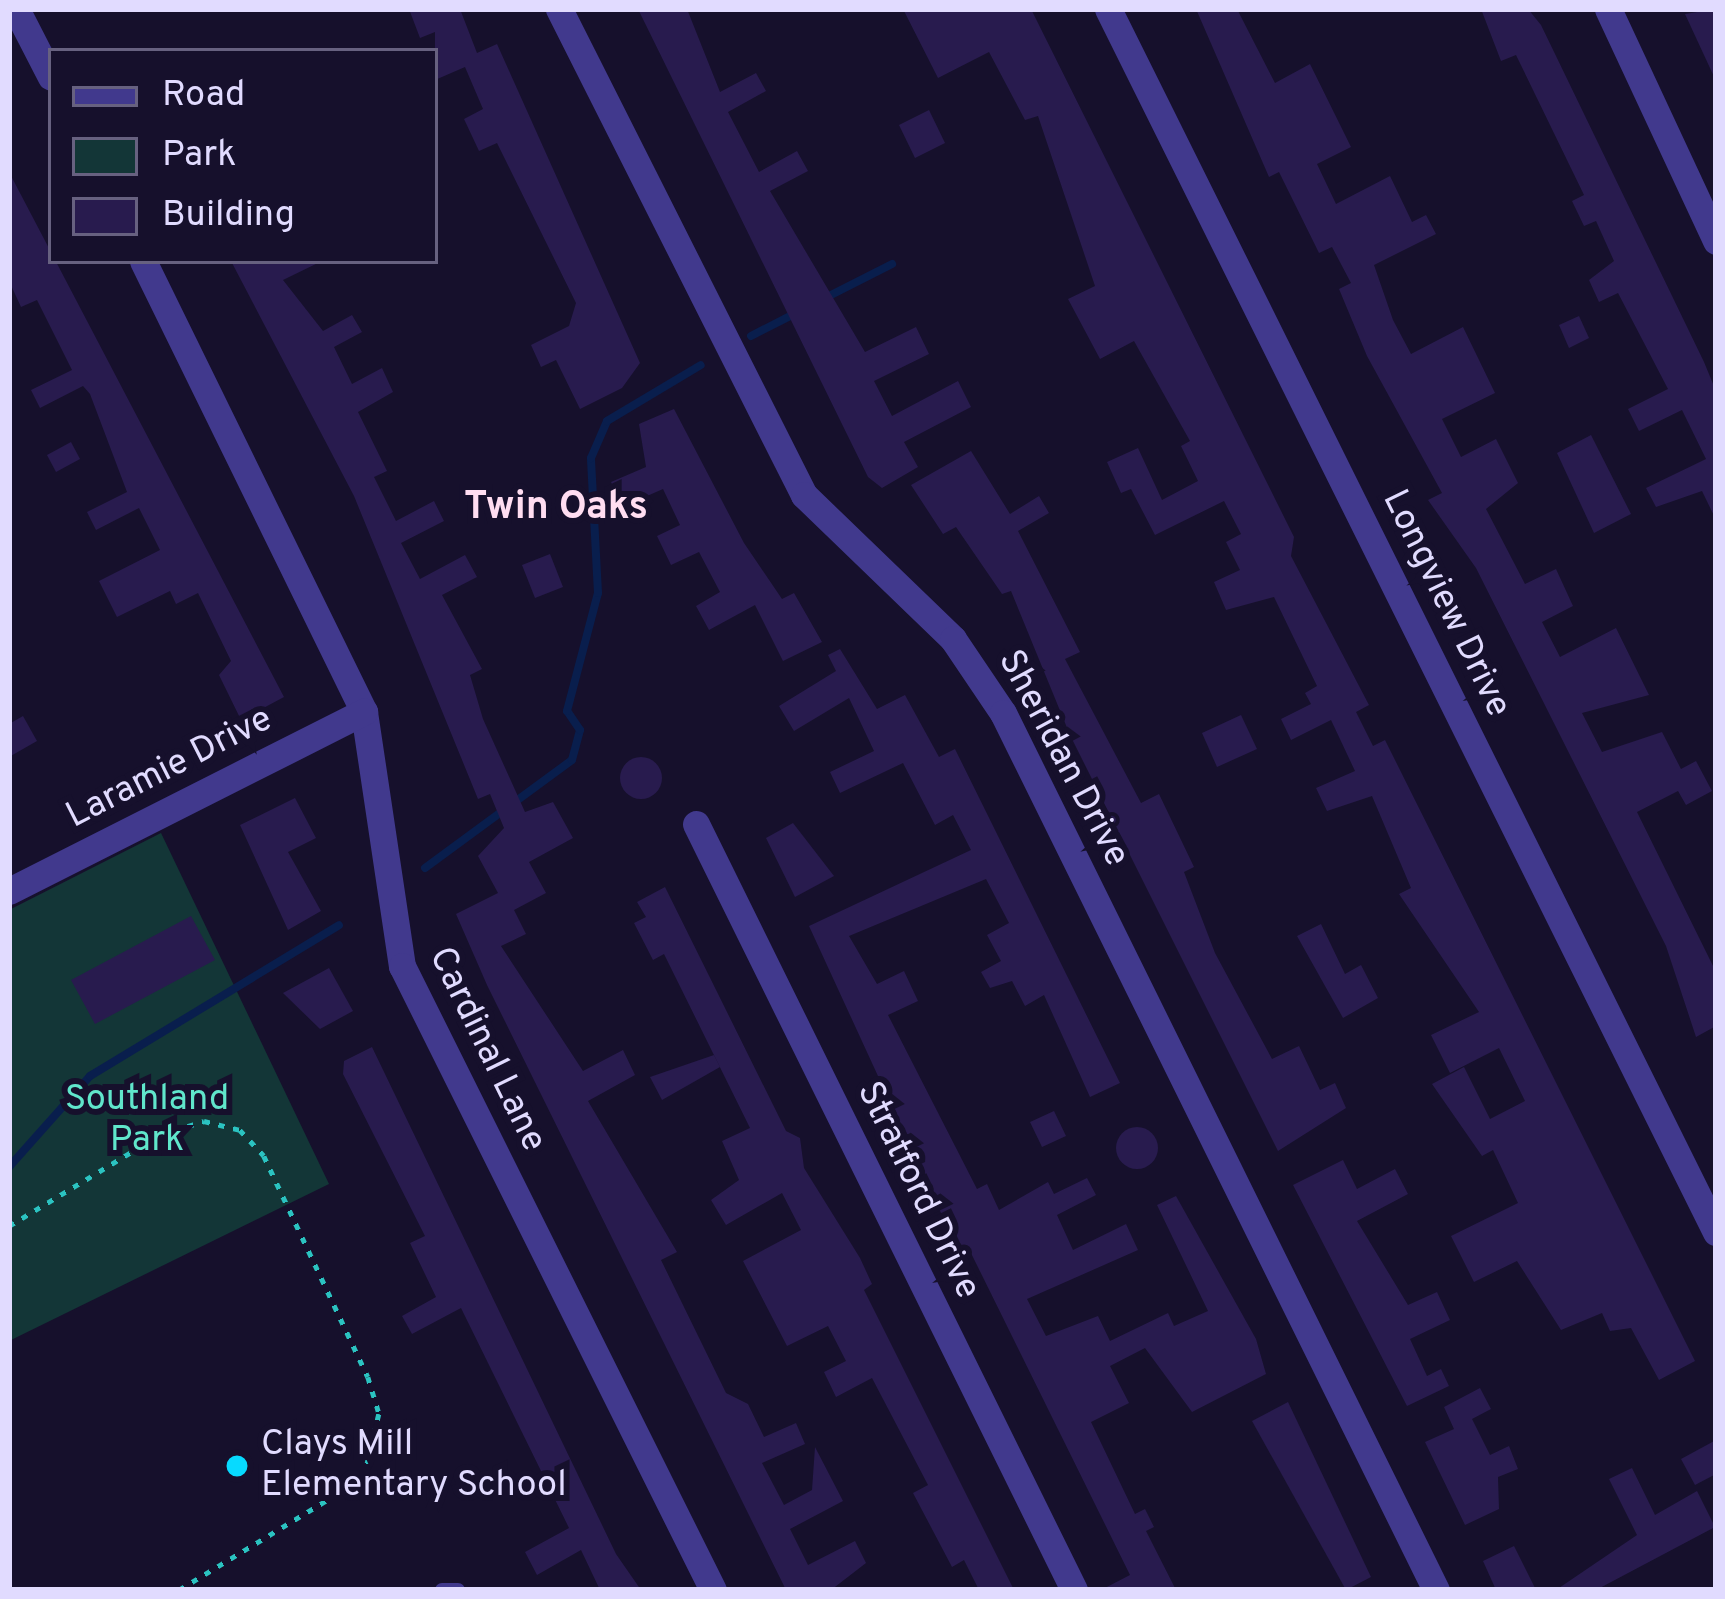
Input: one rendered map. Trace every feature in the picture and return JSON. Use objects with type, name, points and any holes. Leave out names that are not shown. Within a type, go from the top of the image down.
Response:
[{"type":"street","points":[[16,9],[48,71]]},
{"type":"street","name":"Sheridan Drive","points":[[560,9],[803,495],[953,639],[1004,713],[1436,1590]]},
{"type":"street","name":"Longview Drive","points":[[1108,9],[1716,1232]]},
{"type":"street","points":[[1608,9],[1716,241]]},
{"type":"street","name":"Cardinal Lane","points":[[143,264],[364,712],[402,966],[713,1590]]},
{"type":"street","name":"Laramie Drive","points":[[9,891],[364,712]]},
{"type":"street","name":"Stratford Drive","points":[[696,824],[1074,1590]]},
{"type":"lane","points":[[442,1590],[458,1590]]},
{"type":"path","points":[[9,1226],[159,1135],[204,1121],[240,1130],[264,1156],[358,1357],[379,1414],[364,1478],[180,1590]]},
{"type":"green space","name":"Southland Park","points":[[161,833],[329,1184],[9,1341],[9,910]]},
{"type":"building","points":[[409,9],[460,9],[477,53],[497,44],[640,363],[622,388],[580,409],[556,360],[541,367],[531,345],[569,326],[576,303],[497,143],[479,151],[464,119],[483,109],[465,67],[438,79],[435,32],[420,38]]},
{"type":"building","points":[[638,9],[687,9],[720,92],[756,73],[766,91],[728,112],[759,172],[797,151],[808,171],[770,191],[865,352],[916,327],[929,354],[874,381],[892,416],[958,381],[971,407],[904,442],[918,467],[882,488],[868,477]]},
{"type":"building","points":[[903,9],[1031,9],[1294,537],[1291,556],[1369,705],[1356,712],[1373,746],[1385,740],[1695,1361],[1659,1380],[1631,1328],[1610,1331],[1602,1313],[1561,1330],[1517,1261],[1474,1282],[1451,1236],[1518,1203],[1493,1150],[1482,1156],[1432,1084],[1464,1067],[1490,1119],[1525,1101],[1499,1048],[1450,1073],[1431,1035],[1479,1012],[1399,894],[1411,888],[1372,796],[1327,811],[1316,788],[1355,771],[1331,720],[1291,740],[1281,719],[1311,704],[1305,693],[1317,686],[1274,597],[1226,610],[1214,582],[1240,570],[1226,542],[1241,534],[1224,501],[1155,535],[1131,489],[1121,493],[1107,462],[1138,448],[1162,500],[1198,481],[1181,446],[1190,441],[1134,341],[1100,359],[1068,299],[1095,286],[1038,116],[1025,120],[989,52],[938,78]]},
{"type":"building","points":[[1196,9],[1237,9],[1275,83],[1310,64],[1351,147],[1317,164],[1336,204],[1390,176],[1412,222],[1426,215],[1436,234],[1374,265],[1393,320],[1411,354],[1463,327],[1495,393],[1442,419],[1461,457],[1496,439],[1518,483],[1486,509],[1525,584],[1556,569],[1573,606],[1542,622],[1560,657],[1616,628],[1649,695],[1582,713],[1602,752],[1662,732],[1681,769],[1696,761],[1712,791],[1686,805],[1678,791],[1637,812],[1716,972],[1716,1026],[1696,1037],[1666,946],[1476,568],[1428,500],[1442,493],[1367,356],[1339,289],[1351,283],[1332,247],[1319,253],[1279,172],[1269,177]]},
{"type":"building","points":[[1481,9],[1528,9],[1541,25],[1704,362],[1716,391],[1716,520],[1702,491],[1656,507],[1646,488],[1706,459],[1682,410],[1639,431],[1628,409],[1668,389],[1618,293],[1599,302],[1589,280],[1614,261],[1596,221],[1584,226],[1572,201],[1584,195],[1516,55],[1501,61]]},
{"type":"building","points":[[1716,9],[1716,81],[1685,14]]},
{"type":"building","points":[[929,110],[945,143],[915,158],[899,125]]},
{"type":"building","points":[[9,172],[48,246],[48,264],[57,264],[284,697],[241,720],[219,675],[231,661],[198,593],[176,604],[170,591],[117,617],[99,581],[160,550],[139,508],[96,530],[87,512],[127,492],[83,386],[40,408],[31,390],[72,370],[37,300],[21,307],[9,281]]},
{"type":"building","points":[[233,264],[316,264],[283,280],[323,331],[352,315],[362,332],[334,347],[352,384],[382,368],[393,392],[358,412],[387,471],[374,477],[396,521],[434,501],[444,521],[401,543],[420,579],[465,555],[477,577],[442,595],[482,669],[470,675],[483,719],[525,812],[553,802],[573,838],[529,862],[546,893],[514,910],[526,934],[501,946],[583,1071],[623,1050],[635,1075],[588,1101],[677,1252],[661,1260],[726,1393],[748,1404],[764,1437],[796,1423],[805,1444],[762,1463],[784,1505],[812,1490],[815,1447],[843,1501],[790,1529],[808,1565],[855,1541],[866,1563],[831,1590],[786,1590],[456,914],[498,893],[478,856],[504,828],[490,794],[478,799],[354,496]]},
{"type":"building","points":[[1579,316],[1589,338],[1569,348],[1559,325]]},
{"type":"building","points":[[674,409],[744,543],[782,599],[794,593],[822,642],[783,661],[755,605],[709,630],[696,606],[720,592],[699,552],[671,565],[657,536],[680,525],[663,489],[622,507],[611,482],[646,467],[639,424]]},
{"type":"building","points":[[1591,435],[1631,514],[1594,533],[1557,453]]},
{"type":"building","points":[[71,442],[80,459],[56,472],[47,455]]},
{"type":"building","points":[[971,451],[1010,514],[1039,496],[1049,513],[1018,531],[1080,652],[1065,659],[1141,803],[1159,794],[1194,867],[1184,872],[1215,953],[1272,1059],[1299,1046],[1320,1090],[1335,1083],[1346,1108],[1278,1151],[1070,735],[1011,591],[1002,594],[956,527],[943,534],[911,485]]},
{"type":"building","points":[[550,554],[563,587],[535,598],[522,565]]},
{"type":"building","points":[[840,649],[877,709],[905,695],[939,757],[955,749],[1120,1083],[1090,1097],[1044,995],[1025,1006],[1012,981],[990,988],[981,972],[1001,961],[987,935],[1009,923],[986,879],[849,936],[877,984],[904,971],[918,1001],[888,1015],[977,1189],[987,1184],[999,1210],[1048,1182],[1054,1194],[1087,1178],[1096,1195],[1057,1215],[1073,1250],[1126,1224],[1138,1250],[1027,1299],[1046,1336],[1098,1316],[1110,1341],[1168,1313],[1174,1326],[1208,1311],[1157,1205],[1176,1196],[1256,1339],[1266,1374],[1192,1412],[1145,1348],[1110,1366],[1129,1403],[1091,1422],[1135,1514],[1145,1509],[1154,1527],[1146,1531],[1176,1590],[1101,1590],[1130,1575],[967,1245],[958,1250],[809,926],[971,850],[953,815],[935,825],[903,763],[840,793],[830,772],[874,751],[849,698],[794,731],[779,706],[836,671],[828,655]]},
{"type":"building","points":[[1241,715],[1257,749],[1217,767],[1202,733]]},
{"type":"building","points":[[23,716],[37,741],[9,757],[9,724]]},
{"type":"building","points":[[641,757],[656,763],[662,778],[656,793],[641,799],[626,793],[620,778],[626,763]]},
{"type":"building","points":[[295,798],[316,838],[288,852],[321,911],[288,930],[240,825]]},
{"type":"building","points":[[793,823],[834,876],[795,897],[766,838]]},
{"type":"building","points":[[665,887],[786,1131],[800,1138],[804,1168],[860,1258],[872,1284],[864,1290],[1014,1590],[979,1590],[964,1560],[952,1567],[913,1493],[928,1485],[872,1378],[836,1397],[824,1372],[846,1361],[828,1326],[787,1346],[743,1261],[801,1230],[782,1193],[726,1225],[711,1200],[739,1180],[722,1141],[750,1128],[664,954],[653,960],[634,923],[646,917],[637,902]]},
{"type":"building","points":[[191,916],[215,960],[95,1024],[71,980]]},
{"type":"building","points":[[1321,924],[1345,974],[1361,965],[1378,998],[1343,1018],[1297,936]]},
{"type":"building","points":[[329,968],[353,1011],[320,1029],[283,993]]},
{"type":"building","points":[[372,1047],[616,1554],[641,1590],[600,1590],[581,1550],[537,1575],[525,1552],[569,1528],[461,1308],[412,1334],[402,1316],[436,1297],[410,1243],[425,1236],[343,1074],[344,1061]]},
{"type":"building","points":[[714,1055],[720,1067],[662,1100],[650,1077]]},
{"type":"building","points":[[1054,1111],[1066,1136],[1042,1147],[1030,1122]]},
{"type":"building","points":[[1137,1127],[1152,1133],[1158,1148],[1152,1163],[1137,1169],[1122,1163],[1116,1148],[1122,1133]]},
{"type":"building","points":[[1343,1160],[1357,1189],[1395,1169],[1408,1194],[1357,1221],[1408,1305],[1437,1292],[1450,1320],[1410,1339],[1427,1376],[1441,1369],[1449,1386],[1407,1406],[1293,1185]]},
{"type":"building","points":[[1480,1388],[1491,1409],[1472,1419],[1490,1455],[1509,1446],[1518,1469],[1498,1477],[1499,1509],[1465,1525],[1425,1442],[1454,1429],[1444,1407]]},
{"type":"building","points":[[1288,1402],[1371,1577],[1346,1590],[1252,1421]]},
{"type":"building","points":[[1716,1440],[1716,1474],[1695,1485],[1681,1459]]},
{"type":"building","points":[[1632,1468],[1655,1515],[1697,1491],[1715,1527],[1596,1590],[1556,1590],[1637,1535],[1609,1479]]},
{"type":"building","points":[[1514,1546],[1536,1590],[1496,1590],[1483,1561]]},
{"type":"waterway","points":[[827,297],[892,264]]},
{"type":"waterway","points":[[751,336],[798,312]]},
{"type":"waterway","points":[[425,868],[572,760],[580,730],[567,711],[598,593],[591,458],[607,421],[701,365]]},
{"type":"waterway","points":[[9,1167],[90,1076],[339,925]]},
{"type":"place","name":"Clays Mill Elementary School","points":[[237,1466]]},
{"type":"district","name":"Twin Oaks","points":[[556,509]]}]
